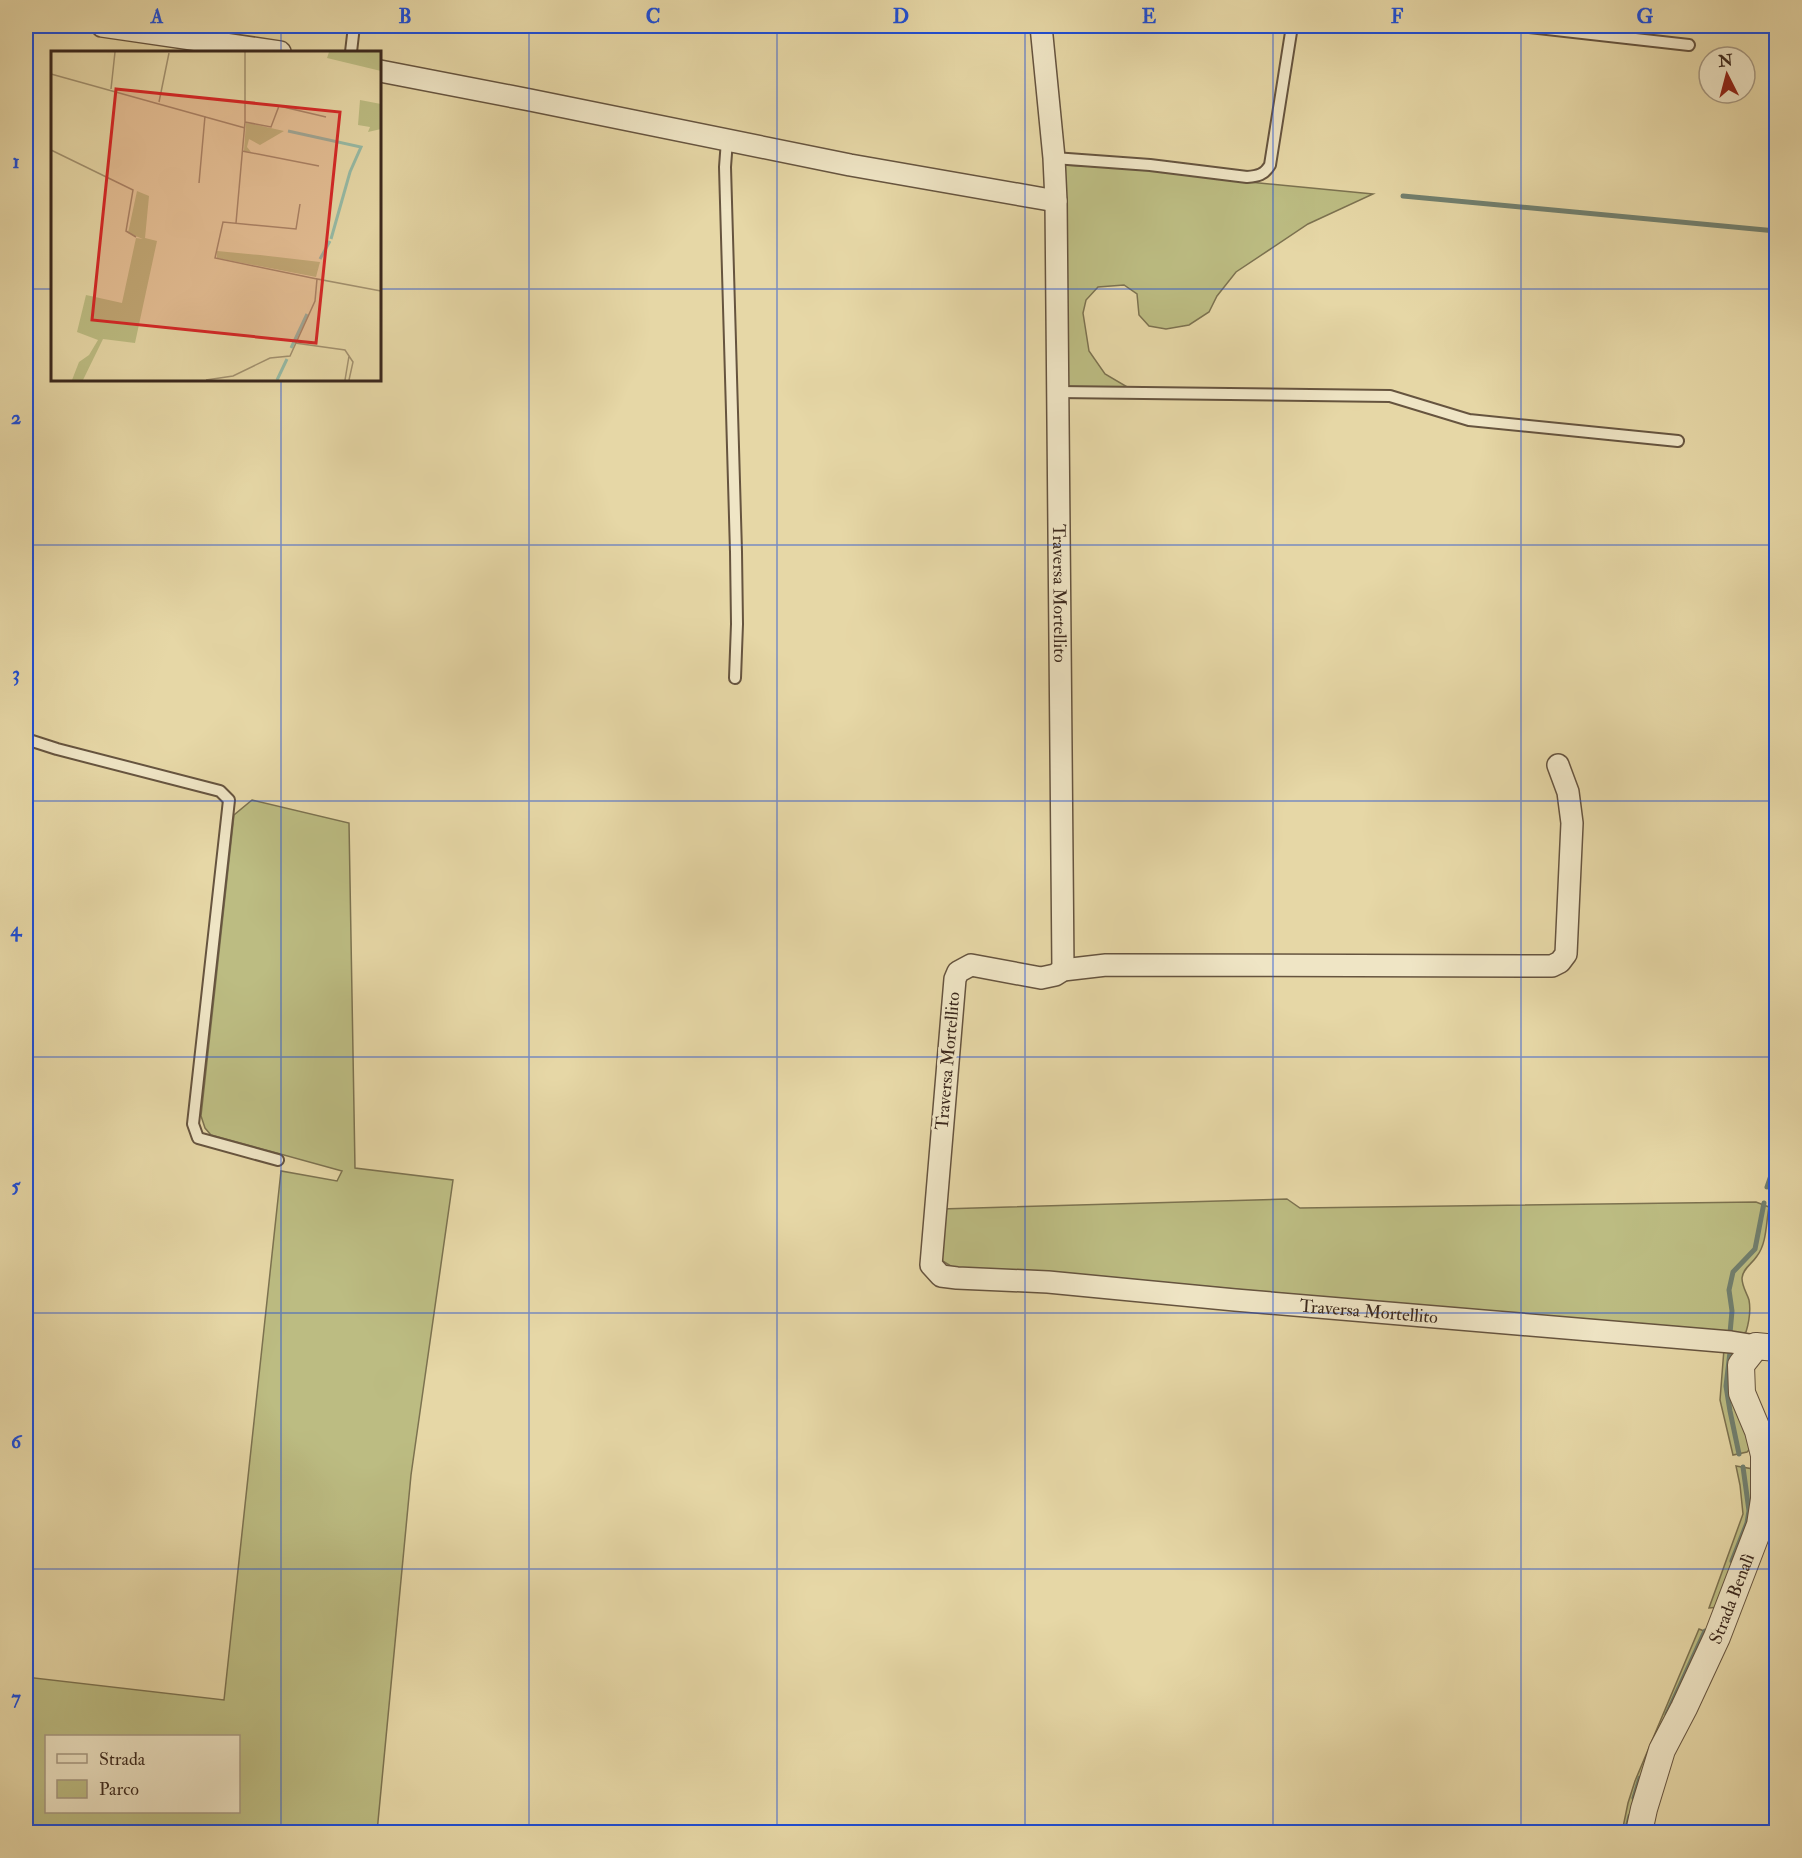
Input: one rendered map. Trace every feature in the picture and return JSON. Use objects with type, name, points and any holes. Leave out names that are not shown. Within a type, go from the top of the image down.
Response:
[{"type":"street","points":[[102,26],[273,51]]},
{"type":"street","name":"Traversa Mortellito","points":[[1041,26],[1056,201],[1063,970],[1055,975],[1041,978],[971,965],[958,972],[955,980],[931,1265],[941,1276],[957,1278],[1048,1282],[1247,1302],[1731,1342],[1766,1347]]},
{"type":"street","points":[[381,72],[850,165],[1056,201]]},
{"type":"street","points":[[1063,970],[1106,965],[1552,966],[1560,962],[1566,954],[1572,834],[1568,792],[1558,765]]},
{"type":"street","name":"Strada Benalì","points":[[1639,1833],[1662,1750],[1717,1637],[1760,1525],[1764,1499],[1764,1455],[1758,1431],[1742,1393],[1742,1365],[1766,1347]]},
{"type":"lane","points":[[351,51],[354,26]]},
{"type":"lane","points":[[1054,158],[1150,165],[1247,177],[1258,176],[1266,172],[1270,165],[1292,26]]},
{"type":"lane","points":[[1520,26],[1689,45]]},
{"type":"lane","points":[[727,140],[725,167],[736,552],[735,678]]},
{"type":"lane","points":[[1058,392],[1390,396],[1469,420],[1678,441]]},
{"type":"lane","points":[[26,739],[220,791],[229,800],[193,1124],[198,1138],[278,1160]]},
{"type":"green space","points":[[1063,165],[1148,169],[1373,194],[1308,224],[1236,272],[1217,296],[1209,312],[1189,325],[1166,329],[1149,326],[1139,315],[1137,294],[1124,285],[1098,287],[1086,300],[1083,313],[1089,351],[1105,374],[1129,388],[1066,388]]},
{"type":"green space","points":[[252,800],[349,823],[355,1168],[453,1180],[411,1475],[377,1832],[26,1832],[26,1677],[224,1700],[281,1171],[337,1181],[342,1171],[211,1135],[205,1128],[201,1116],[234,815]]},
{"type":"green space","points":[[1287,1199],[1300,1208],[1756,1202],[1769,1207],[1763,1245],[1742,1278],[1750,1312],[1746,1332],[1740,1335],[1070,1274],[954,1268],[941,1260],[941,1209]]},
{"type":"green space","points":[[1724,1349],[1735,1354],[1752,1447],[1747,1452],[1733,1455],[1720,1400]]},
{"type":"green space","points":[[1736,1466],[1753,1469],[1752,1523],[1721,1607],[1709,1608],[1743,1514]]},
{"type":"green space","points":[[1699,1629],[1709,1633],[1632,1832],[1622,1832],[1635,1781]]},
{"type":"waterway","points":[[1403,196],[1776,231]]},
{"type":"waterway","points":[[1767,1187],[1776,1161]]},
{"type":"waterway","points":[[1730,1333],[1732,1311],[1729,1290],[1733,1272],[1755,1249],[1764,1203]]},
{"type":"waterway","points":[[1730,1352],[1726,1386],[1739,1454]]},
{"type":"waterway","points":[[1732,1561],[1747,1523],[1749,1511],[1743,1467]]},
{"type":"waterway","points":[[1667,1714],[1705,1631]]},
{"type":"waterway","points":[[1634,1798],[1640,1778]]},
{"type":"waterway","points":[[1626,1832],[1630,1816]]}]
